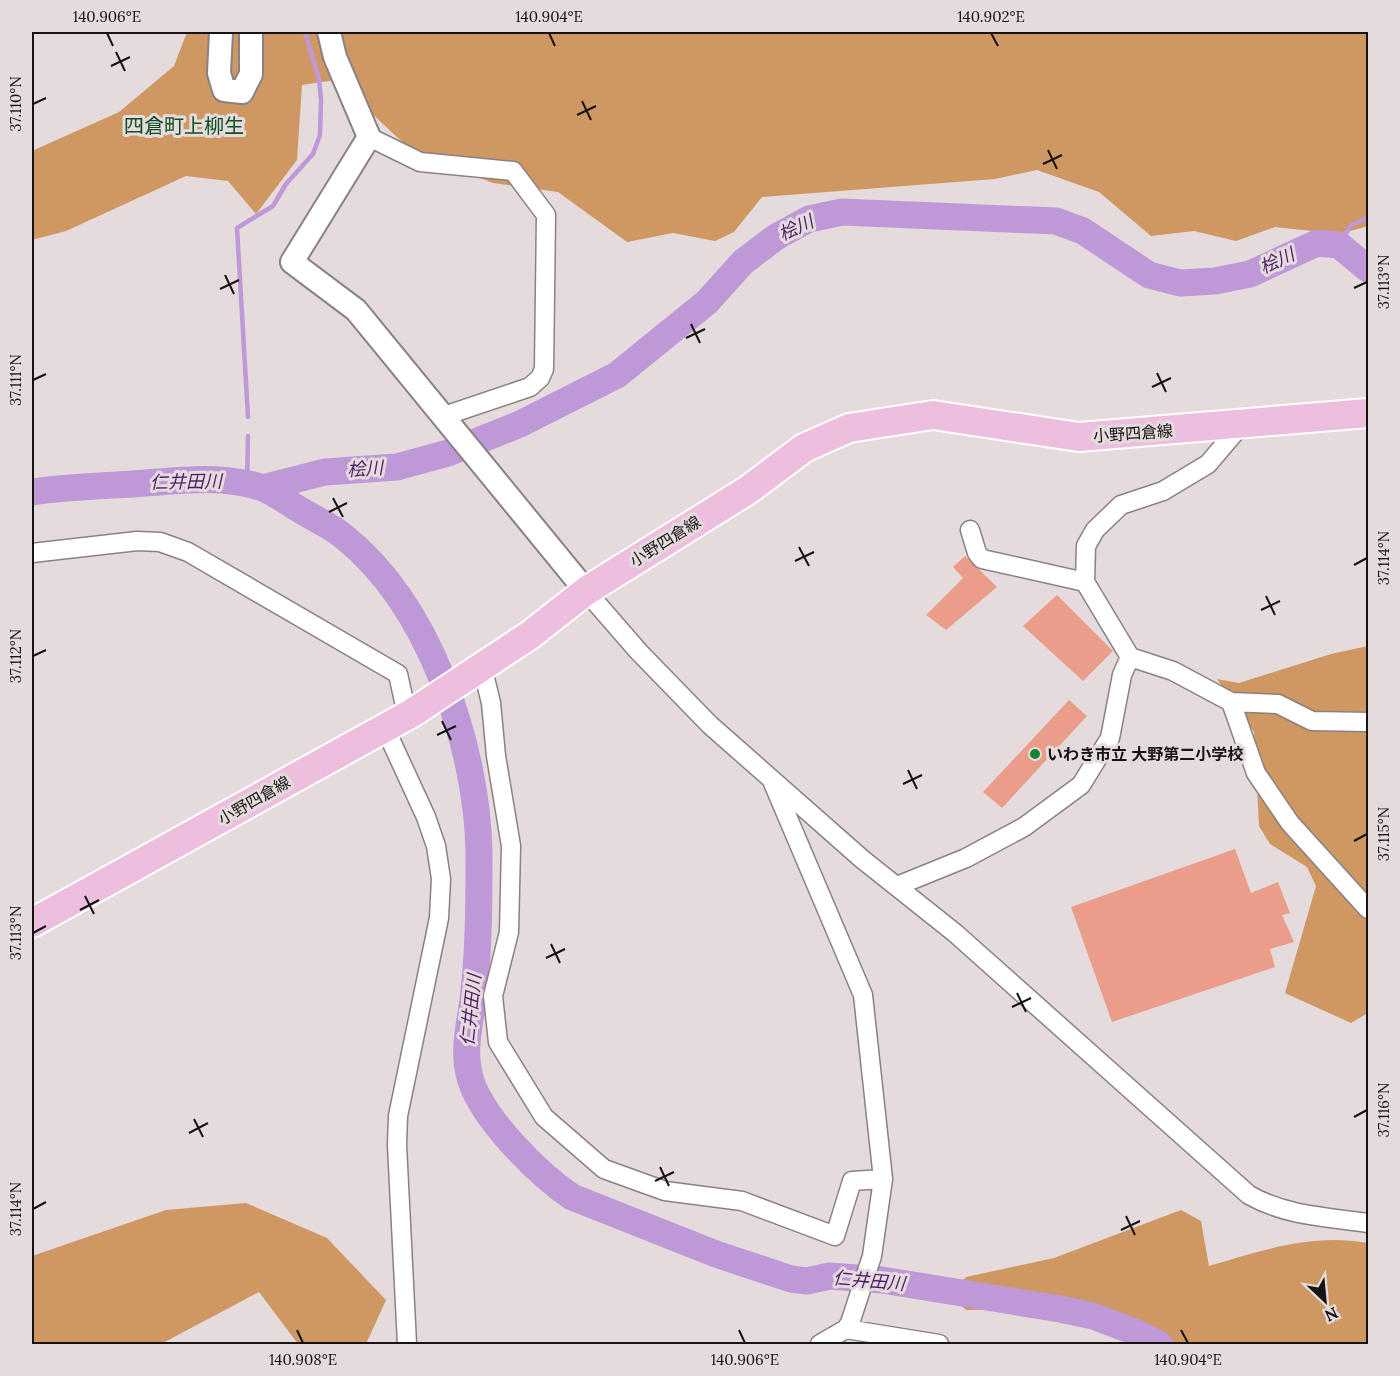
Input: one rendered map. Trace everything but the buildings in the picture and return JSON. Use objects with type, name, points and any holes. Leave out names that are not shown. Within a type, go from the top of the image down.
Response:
[{"type":"main road","name":"小野四倉線","points":[[32,923],[401,718],[530,635],[586,591],[748,490],[804,447],[849,428],[933,415],[1079,437],[1368,413]]},
{"type":"street","points":[[221,32],[219,72],[224,90],[242,92],[251,74],[251,32]]},
{"type":"street","points":[[329,32],[335,57],[369,137],[420,162],[513,171],[546,215],[544,369],[540,378],[530,387],[444,416]]},
{"type":"street","points":[[369,137],[292,262],[356,310],[586,591],[639,652],[710,725],[955,933],[1249,1195],[1269,1206],[1291,1213],[1368,1223]]},
{"type":"street","points":[[1242,424],[1208,464],[1163,491],[1121,505],[1095,530],[1086,546],[1085,582],[1130,657],[1173,671],[1231,702],[1278,704],[1312,721],[1368,722]]},
{"type":"street","points":[[970,530],[977,553],[982,558],[1085,582]]},
{"type":"street","points":[[32,553],[138,541],[160,543],[188,552],[398,674],[401,718],[426,817],[436,846],[441,879],[439,918],[398,1116],[397,1145],[407,1344]]},
{"type":"street","points":[[897,886],[966,858],[1024,827],[1081,785],[1110,738],[1122,675],[1130,657]]},
{"type":"street","points":[[482,666],[491,703],[496,756],[511,846],[509,932],[493,996],[498,1042],[544,1117],[604,1169],[665,1191],[742,1202],[836,1236],[852,1181],[883,1179]]},
{"type":"street","points":[[1231,702],[1256,773],[1290,824],[1368,909]]},
{"type":"street","points":[[771,778],[863,995],[883,1179],[872,1256],[848,1326],[820,1344]]},
{"type":"street","points":[[848,1326],[939,1344]]},
{"type":"shaded area","points":[[187,32],[1368,32],[1368,226],[1340,234],[1275,227],[1236,241],[1194,231],[1151,236],[1099,192],[1037,170],[995,179],[762,197],[734,232],[715,241],[673,233],[627,242],[558,192],[493,183],[412,151],[336,80],[302,85],[297,160],[256,214],[228,181],[186,176],[66,231],[32,240],[32,151],[119,112],[174,66]]},
{"type":"shaded area","points":[[1368,646],[1368,1013],[1351,1023],[1285,993],[1316,886],[1307,867],[1270,844],[1259,826],[1254,732],[1217,679],[1239,683],[1331,654]]},
{"type":"shaded area","points":[[246,1203],[327,1238],[386,1300],[366,1344],[298,1344],[259,1292],[161,1344],[32,1344],[32,1256],[166,1210]]},
{"type":"shaded area","points":[[1181,1210],[1201,1221],[1209,1266],[1268,1249],[1307,1242],[1347,1240],[1368,1243],[1368,1344],[1165,1344],[1137,1331],[1032,1309],[966,1310],[950,1295],[966,1277],[1054,1258]]},
{"type":"waterway","points":[[248,417],[237,228],[273,206],[286,184],[313,154],[320,135],[319,79],[305,32]]},
{"type":"waterway","name":"桧川","points":[[262,488],[325,472],[397,467],[448,453],[520,424],[617,375],[707,302],[743,262],[776,237],[809,219],[842,212],[1056,221],[1083,231],[1149,275],[1180,283],[1215,281],[1250,274],[1317,243],[1339,245],[1368,269]]},
{"type":"waterway","points":[[1339,245],[1351,225],[1368,218]]},
{"type":"waterway","points":[[247,485],[248,436]]},
{"type":"waterway","name":"仁井田川","points":[[32,492],[197,480],[228,481],[260,487],[343,536],[373,565],[400,599],[423,638],[442,679],[458,723],[469,767],[476,810],[479,904],[474,991],[467,1047],[471,1081],[487,1112],[500,1129],[558,1187],[572,1197],[716,1254],[791,1279],[807,1281],[830,1276],[882,1280],[1060,1309],[1093,1316],[1159,1344]]},
{"type":"place","name":"いわき市立 大野第二小学校","points":[[1035,754]]},
{"type":"district","name":"四倉町上柳生","points":[[184,126]]}]
